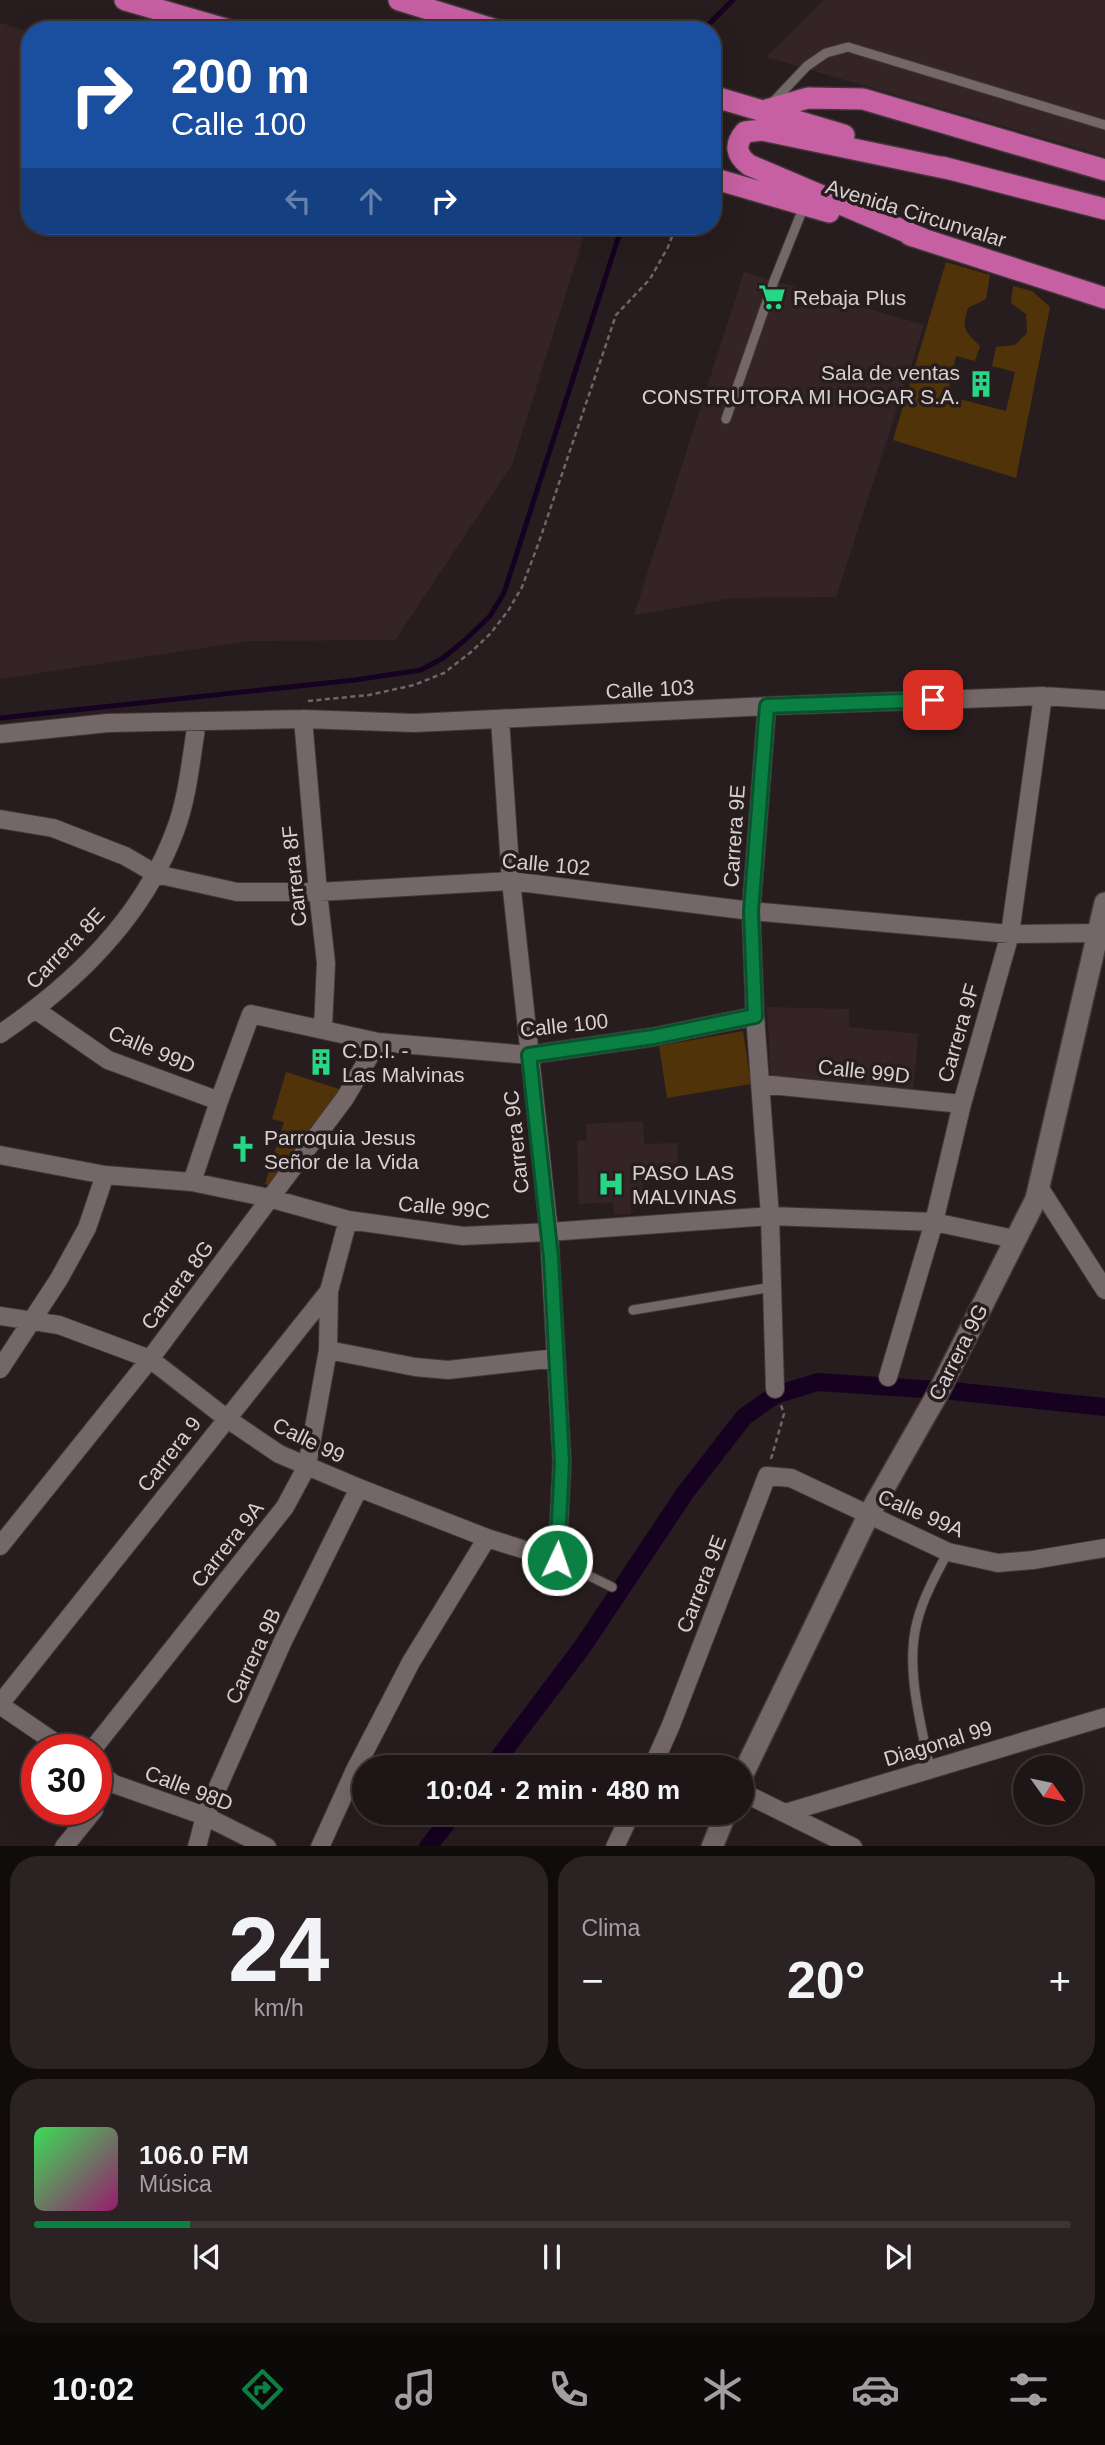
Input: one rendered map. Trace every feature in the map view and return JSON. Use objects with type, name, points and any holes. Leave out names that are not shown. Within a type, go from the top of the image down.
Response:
[{"type":"highway","points":[[125,0],[198,21]]},
{"type":"highway","points":[[398,0],[467,21]]},
{"type":"highway","points":[[721,98],[954,170]]},
{"type":"highway","points":[[765,110],[808,99],[863,99],[1105,170]]},
{"type":"highway","points":[[923,239],[749,165],[740,158],[737,149],[739,140],[745,132],[762,130],[954,170],[1105,209]]},
{"type":"highway","name":"Avenida Circunvalar","points":[[721,181],[923,239],[1105,298]]},
{"type":"street","name":"Calle 103","points":[[0,733],[108,723],[303,719],[414,723],[1043,696],[1105,700]]},
{"type":"street","name":"Carrera 9F","points":[[888,1377],[934,1222],[962,1104],[1010,934],[1043,696]]},
{"type":"street","name":"Carrera 9E","points":[[767,706],[751,911],[755,1016],[770,1216],[775,1388]]},
{"type":"street","name":"Carrera 8F","points":[[303,719],[327,963],[323,1028]]},
{"type":"street","name":"Carrera 9C","points":[[500,720],[511,881],[550,1233],[562,1462],[557,1560]]},
{"type":"street","name":"Carrera 8E","points":[[0,1034],[36,1010],[108,943],[156,874],[176,829],[197,722]]},
{"type":"street","name":"Calle 102","points":[[1,822],[53,828],[87,839],[156,874],[237,892],[318,892],[511,881],[751,911],[1010,934],[1098,933]]},
{"type":"street","name":"Carrera 9G","points":[[752,1755],[868,1516],[940,1389],[1036,1199],[1105,903]]},
{"type":"street","name":"Calle 99D","points":[[36,1010],[107,1060],[219,1101]]},
{"type":"street","name":"Calle 100","points":[[219,1101],[251,1014],[378,1042],[529,1055],[653,1037],[755,1016]]},
{"type":"street","name":"Carrera 8G","points":[[0,1546],[150,1359],[345,1098],[378,1042]]},
{"type":"street","name":"Calle 99D","points":[[761,1084],[962,1104]]},
{"type":"street","points":[[192,1182],[219,1101]]},
{"type":"street","name":"Calle 99C","points":[[0,1155],[105,1175],[192,1182],[269,1198],[348,1220],[463,1236],[550,1233],[770,1216],[934,1222],[1014,1239]]},
{"type":"street","points":[[0,1369],[60,1279],[87,1228],[105,1175]]},
{"type":"street","points":[[1039,1187],[1105,1290]]},
{"type":"street","name":"Carrera 9","points":[[0,1705],[329,1291],[348,1220]]},
{"type":"street","name":"Carrera 9A","points":[[105,1734],[285,1507],[307,1466],[328,1342],[329,1291]]},
{"type":"street","name":"Calle 99","points":[[0,1316],[59,1325],[150,1359],[226,1418],[279,1454],[487,1538],[557,1560]]},
{"type":"street","points":[[303,1322],[328,1342],[415,1367],[448,1370],[556,1358]]},
{"type":"street","name":"Carrera 9E","points":[[658,1755],[767,1476]]},
{"type":"street","name":"Calle 99A","points":[[767,1476],[791,1478],[948,1552],[998,1563],[1105,1548]]},
{"type":"street","name":"Carrera 9B","points":[[197,1846],[205,1816],[284,1641],[359,1488]]},
{"type":"street","points":[[320,1846],[355,1770],[411,1662],[487,1538]]},
{"type":"street","points":[[0,1705],[42,1734]]},
{"type":"street","name":"Diagonal 99","points":[[785,1813],[1105,1717]]},
{"type":"street","name":"Calle 98D","points":[[114,1784],[205,1816],[267,1846]]},
{"type":"street","points":[[754,1798],[853,1846]]},
{"type":"street","points":[[64,1846],[81,1825]]},
{"type":"street","points":[[615,1846],[625,1825]]},
{"type":"street","points":[[712,1846],[721,1825]]},
{"type":"lane","points":[[765,110],[807,66],[826,53],[848,47],[1105,125]]},
{"type":"lane","points":[[726,419],[774,281],[804,205]]},
{"type":"lane","points":[[633,1310],[772,1287]]},
{"type":"lane","points":[[930,1769],[913,1671],[916,1623],[948,1552]]},
{"type":"lane","name":"Calle 99","points":[[557,1560],[612,1587]]},
{"type":"path","points":[[303,719],[306,703],[310,699],[369,695],[414,685],[444,673],[471,652],[508,611],[522,587],[539,542],[615,315],[650,279],[673,235]]},
{"type":"path","points":[[767,1476],[784,1414]]},
{"type":"shaded area","points":[[824,0],[1105,0],[1105,156],[766,57]]},
{"type":"shaded area","points":[[0,23],[21,29],[21,235],[584,235],[512,465],[395,640],[249,641],[0,679]]},
{"type":"shaded area","points":[[946,262],[990,275],[986,299],[968,308],[965,320],[968,333],[980,346],[975,361],[956,356],[947,396],[1006,411],[1015,372],[992,366],[996,347],[1015,345],[1027,333],[1026,314],[1011,303],[1013,286],[1032,291],[1050,307],[1016,478],[893,440]]},
{"type":"shaded area","points":[[744,272],[924,325],[836,597],[733,598],[634,615]]},
{"type":"shaded area","points":[[767,1007],[849,1009],[849,1027],[918,1034],[913,1094],[771,1079]]},
{"type":"shaded area","points":[[743,1031],[751,1084],[667,1098],[659,1046]]},
{"type":"shaded area","points":[[286,1072],[342,1090],[272,1186],[265,1184],[284,1122],[272,1119]]},
{"type":"shaded area","name":"PASO LAS MALVINAS","points":[[643,1121],[644,1144],[677,1143],[678,1166],[643,1167],[644,1201],[630,1201],[631,1214],[614,1215],[613,1202],[579,1204],[577,1141],[587,1140],[586,1124]]},
{"type":"waterway","points":[[712,21],[733,0]]},
{"type":"waterway","points":[[0,718],[355,680],[421,670],[443,658],[490,616],[504,593],[619,235]]},
{"type":"waterway","points":[[501,1755],[583,1646],[685,1493],[744,1417],[775,1395],[818,1382],[952,1391],[1105,1407]]},
{"type":"waterway","points":[[429,1846],[445,1825]]},
{"type":"place","name":"Rebaja Plus","points":[[772,297]]},
{"type":"place","name":"Sala de ventas CONSTRUTORA MI HOGAR S.A.","points":[[981,384]]},
{"type":"place","name":"C.D.I. - Las Malvinas","points":[[321,1062]]},
{"type":"place","name":"Parroquia Jesus Señor de la Vida","points":[[243,1149]]},
{"type":"place","name":"PASO LAS MALVINAS","points":[[611,1184]]},
{"type":"route","points":[[557,1560],[562,1462],[550,1233],[529,1055],[653,1037],[755,1016],[751,911],[767,706],[933,700]]}]
